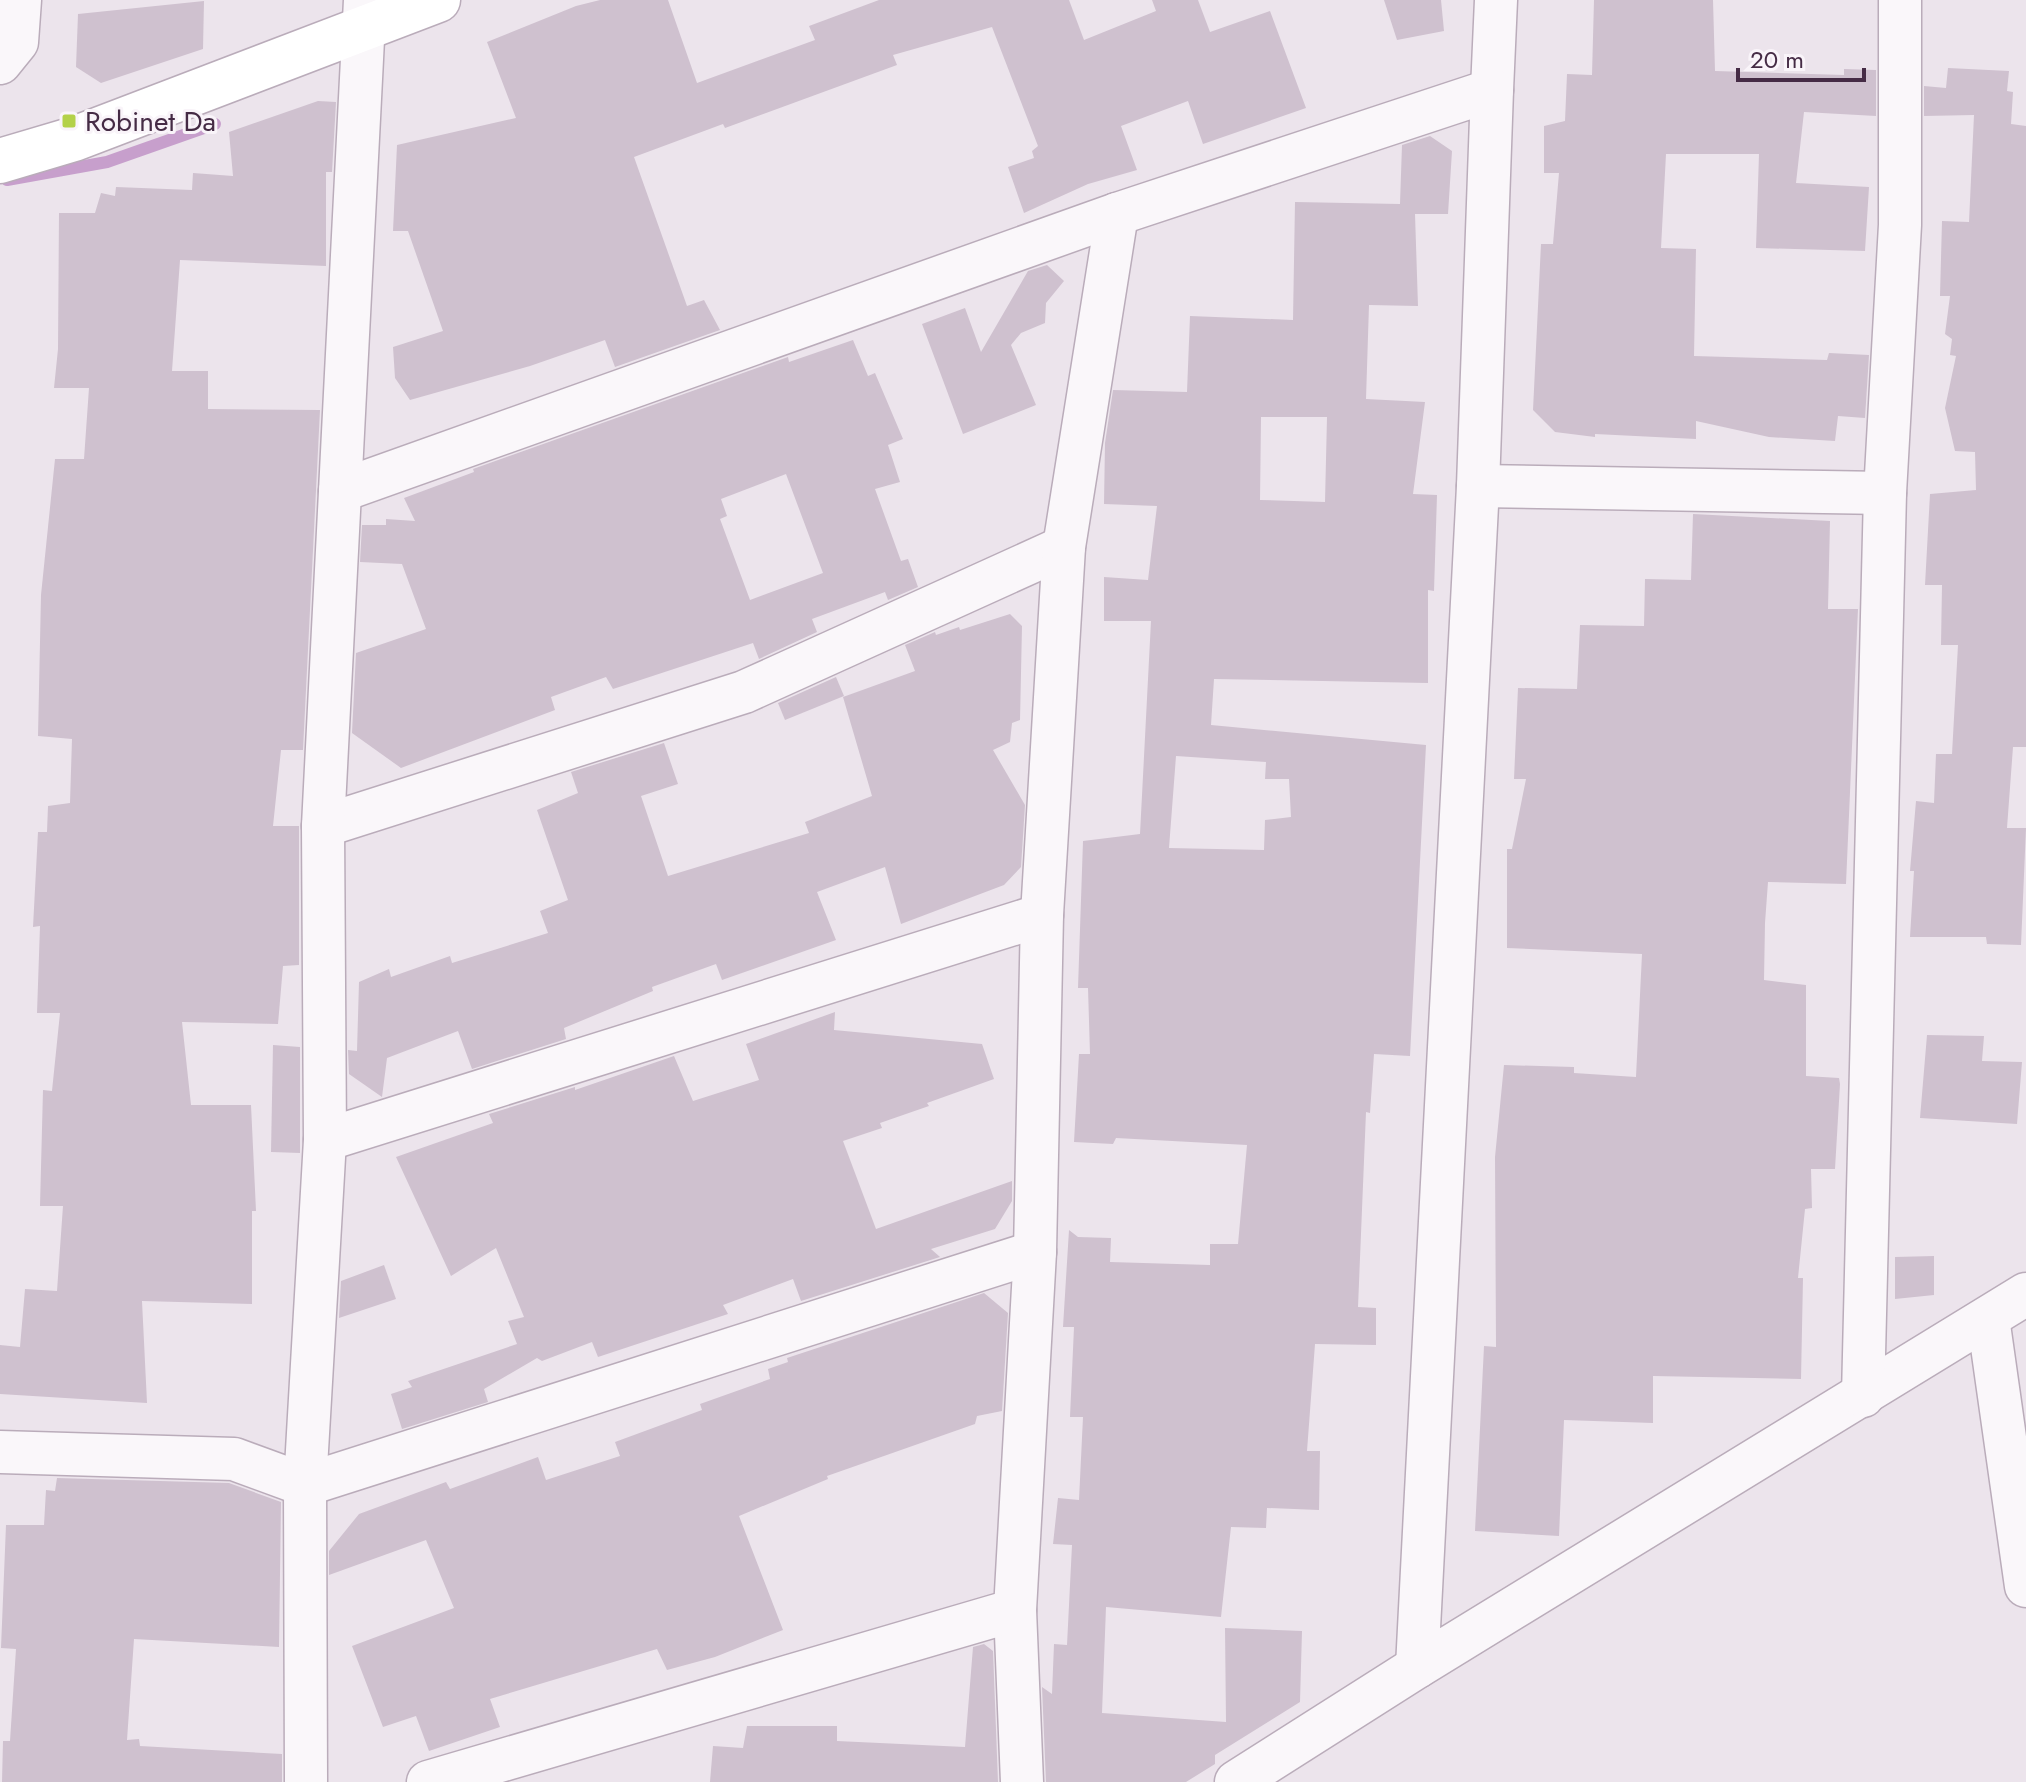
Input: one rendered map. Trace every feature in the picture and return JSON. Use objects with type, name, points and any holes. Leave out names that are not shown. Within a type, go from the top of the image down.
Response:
[{"type":"street","points":[[0,63],[17,42],[20,0]]},
{"type":"street","points":[[0,161],[74,139],[364,13],[438,0]]},
{"type":"street","points":[[1417,1667],[1478,486],[1496,0]]},
{"type":"street","points":[[1863,1396],[1885,493],[1900,225],[1900,0]]},
{"type":"street","points":[[306,1782],[305,1485],[325,1140],[323,826],[364,13]]},
{"type":"street","points":[[340,491],[1117,214],[1492,90]]},
{"type":"street","points":[[1022,1782],[1015,1610],[1035,1252],[1042,915],[1064,547],[1117,214]]},
{"type":"street","points":[[1478,486],[1885,493]]},
{"type":"street","points":[[323,826],[744,692],[1064,547]]},
{"type":"street","points":[[325,1140],[1042,915]]},
{"type":"street","points":[[0,1452],[234,1459],[305,1485],[1035,1252]]},
{"type":"street","points":[[1236,1782],[1417,1667],[2026,1294]]},
{"type":"street","points":[[1988,1318],[2026,1586]]},
{"type":"street","points":[[428,1782],[1015,1610]]},
{"type":"building","points":[[600,0],[668,0],[697,83],[815,40],[809,26],[879,0],[1069,0],[1084,40],[1156,11],[1152,0],[1198,0],[1210,32],[1270,11],[1306,108],[1203,144],[1188,101],[1121,126],[1137,170],[1088,184],[1024,213],[1008,167],[1034,158],[1032,151],[1038,146],[992,27],[893,55],[897,65],[725,128],[723,124],[634,157],[687,306],[704,300],[720,330],[615,367],[605,340],[530,366],[410,400],[395,378],[393,347],[443,331],[408,231],[393,231],[397,145],[516,118],[487,42],[576,6]]},
{"type":"building","points":[[1384,0],[1441,0],[1444,31],[1397,40]]},
{"type":"building","points":[[1594,0],[1713,0],[1715,71],[1844,75],[1844,69],[1876,70],[1876,116],[1804,112],[1796,183],[1869,187],[1865,251],[1756,248],[1759,154],[1666,154],[1661,248],[1696,249],[1694,356],[1827,360],[1829,353],[1869,355],[1865,418],[1838,416],[1835,441],[1769,437],[1696,421],[1696,439],[1595,434],[1595,437],[1555,432],[1533,410],[1541,244],[1553,244],[1559,173],[1544,173],[1544,126],[1565,121],[1567,74],[1592,75]]},
{"type":"building","points":[[204,1],[203,49],[101,83],[76,67],[78,14]]},
{"type":"building","points":[[1948,68],[2009,71],[2007,91],[2013,92],[2011,124],[2026,126],[2026,747],[2013,747],[2007,828],[2026,828],[2021,945],[1987,944],[1986,937],[1910,937],[1914,871],[1910,871],[1916,801],[1934,803],[1936,754],[1952,754],[1958,645],[1941,645],[1942,585],[1925,585],[1930,494],[1976,490],[1975,452],[1955,451],[1945,408],[1956,356],[1950,355],[1952,339],[1945,334],[1950,296],[1940,296],[1942,221],[1969,222],[1974,115],[1924,116],[1924,86],[1946,88]]},
{"type":"building","points":[[318,101],[336,102],[332,172],[326,172],[326,266],[180,260],[172,371],[208,371],[208,409],[320,410],[303,750],[281,750],[273,826],[299,826],[299,965],[283,966],[278,1024],[182,1022],[191,1105],[251,1105],[256,1211],[252,1211],[252,1304],[142,1301],[147,1403],[0,1394],[0,1345],[20,1347],[25,1289],[57,1291],[63,1206],[40,1206],[43,1090],[52,1091],[60,1013],[37,1013],[40,926],[33,927],[38,832],[47,832],[48,806],[70,803],[72,739],[38,736],[41,595],[55,459],[84,459],[89,388],[54,388],[58,349],[59,213],[95,213],[101,193],[115,196],[116,187],[192,190],[193,173],[233,176],[229,132]]},
{"type":"building","points":[[1430,136],[1452,151],[1448,214],[1415,214],[1418,306],[1369,305],[1366,399],[1425,402],[1413,494],[1437,495],[1434,591],[1428,590],[1428,683],[1214,679],[1211,725],[1426,745],[1410,1056],[1374,1054],[1370,1113],[1366,1112],[1358,1307],[1376,1308],[1376,1345],[1315,1344],[1307,1451],[1320,1451],[1319,1510],[1267,1508],[1266,1528],[1231,1527],[1221,1617],[1106,1607],[1102,1713],[1226,1722],[1225,1628],[1302,1631],[1300,1702],[1215,1755],[1215,1764],[1186,1782],[1046,1782],[1042,1687],[1052,1694],[1054,1644],[1067,1645],[1072,1545],[1053,1544],[1058,1498],[1079,1500],[1083,1417],[1070,1417],[1074,1327],[1063,1327],[1069,1230],[1078,1237],[1111,1238],[1110,1262],[1210,1265],[1210,1244],[1238,1244],[1247,1145],[1116,1138],[1113,1144],[1074,1142],[1079,1054],[1090,1054],[1088,988],[1078,988],[1083,841],[1140,834],[1151,621],[1104,621],[1104,577],[1148,580],[1157,506],[1104,504],[1105,443],[1113,390],[1187,392],[1190,316],[1293,320],[1295,202],[1400,204],[1402,145]],"holes":[[[1261,417],[1327,417],[1325,502],[1260,500]],[[1176,756],[1266,762],[1265,779],[1289,779],[1291,817],[1265,820],[1264,850],[1169,848]]]},
{"type":"building","points":[[1047,265],[1064,281],[1046,303],[1045,323],[1021,333],[1011,345],[1036,405],[963,434],[922,324],[965,308],[981,352],[1028,271]]},
{"type":"building","points":[[853,340],[868,376],[875,373],[903,439],[888,445],[900,482],[875,489],[901,561],[908,559],[918,587],[888,600],[885,592],[812,619],[817,632],[759,659],[753,643],[613,689],[606,677],[551,697],[555,710],[401,768],[352,733],[356,653],[426,629],[402,564],[360,562],[362,525],[386,525],[386,519],[415,521],[404,498],[474,472],[473,469],[788,357],[789,362]],"holes":[[[786,474],[823,573],[750,600],[720,519],[727,516],[721,499]]]},
{"type":"building","points":[[1693,514],[1830,521],[1828,609],[1858,609],[1846,884],[1768,882],[1764,980],[1806,985],[1806,1076],[1839,1078],[1840,1084],[1835,1169],[1811,1169],[1812,1208],[1805,1209],[1798,1278],[1803,1278],[1801,1379],[1653,1376],[1653,1423],[1564,1420],[1559,1536],[1475,1531],[1484,1346],[1496,1347],[1495,1157],[1504,1065],[1574,1067],[1574,1073],[1636,1077],[1642,954],[1507,948],[1507,849],[1512,849],[1526,779],[1514,779],[1518,688],[1577,689],[1580,625],[1644,626],[1645,579],[1691,580]]},
{"type":"building","points":[[1010,614],[1022,626],[1020,720],[1012,723],[1010,742],[993,750],[1025,805],[1021,867],[1004,885],[901,924],[885,867],[817,892],[836,940],[722,980],[716,964],[652,987],[653,991],[564,1028],[566,1039],[472,1069],[458,1031],[387,1058],[382,1097],[349,1074],[348,1050],[357,1051],[359,982],[389,969],[391,977],[450,956],[452,963],[548,933],[540,911],[568,900],[537,810],[578,793],[571,772],[664,743],[678,784],[641,796],[668,876],[809,833],[805,822],[872,796],[843,697],[915,671],[905,645],[935,632],[936,635],[959,627],[960,630]]},
{"type":"building","points":[[836,677],[844,696],[785,720],[778,703]]},
{"type":"building","points":[[835,1012],[834,1030],[982,1044],[994,1079],[927,1103],[929,1106],[880,1123],[882,1128],[843,1141],[876,1229],[1012,1181],[1012,1201],[995,1229],[931,1249],[940,1257],[801,1301],[793,1279],[723,1305],[728,1314],[598,1357],[592,1342],[542,1361],[537,1358],[484,1389],[488,1402],[402,1429],[391,1394],[412,1387],[408,1381],[517,1344],[508,1321],[524,1317],[496,1248],[451,1276],[396,1157],[493,1123],[489,1114],[575,1087],[575,1090],[674,1056],[693,1101],[759,1080],[746,1044]]},
{"type":"building","points":[[1927,1035],[1984,1036],[1982,1061],[2022,1062],[2017,1124],[1920,1118]]},
{"type":"building","points":[[273,1045],[300,1047],[300,1153],[271,1152]]},
{"type":"building","points":[[1934,1256],[1934,1295],[1895,1299],[1895,1257]]},
{"type":"building","points":[[384,1265],[396,1299],[339,1318],[341,1281]]},
{"type":"building","points":[[984,1293],[1008,1313],[1002,1411],[977,1416],[975,1424],[827,1476],[828,1479],[739,1516],[783,1630],[715,1657],[667,1670],[657,1649],[490,1699],[500,1727],[429,1751],[416,1716],[383,1727],[352,1646],[454,1608],[426,1540],[329,1575],[329,1551],[359,1514],[446,1482],[450,1489],[538,1457],[546,1480],[620,1456],[615,1442],[702,1410],[700,1404],[770,1379],[768,1369],[788,1362],[787,1358]]},
{"type":"building","points":[[57,1478],[229,1483],[281,1502],[279,1647],[134,1639],[127,1740],[139,1739],[140,1746],[282,1754],[282,1782],[2,1782],[3,1741],[10,1741],[16,1649],[1,1648],[6,1525],[44,1525],[46,1490],[55,1491]]},
{"type":"building","points":[[984,1644],[993,1651],[998,1782],[710,1782],[713,1746],[743,1748],[747,1726],[837,1726],[837,1741],[965,1747],[973,1647]]},
{"type":"waterway","points":[[7,180],[107,162],[215,124]]},
{"type":"place","name":"Robinet Da","points":[[69,121]]}]
